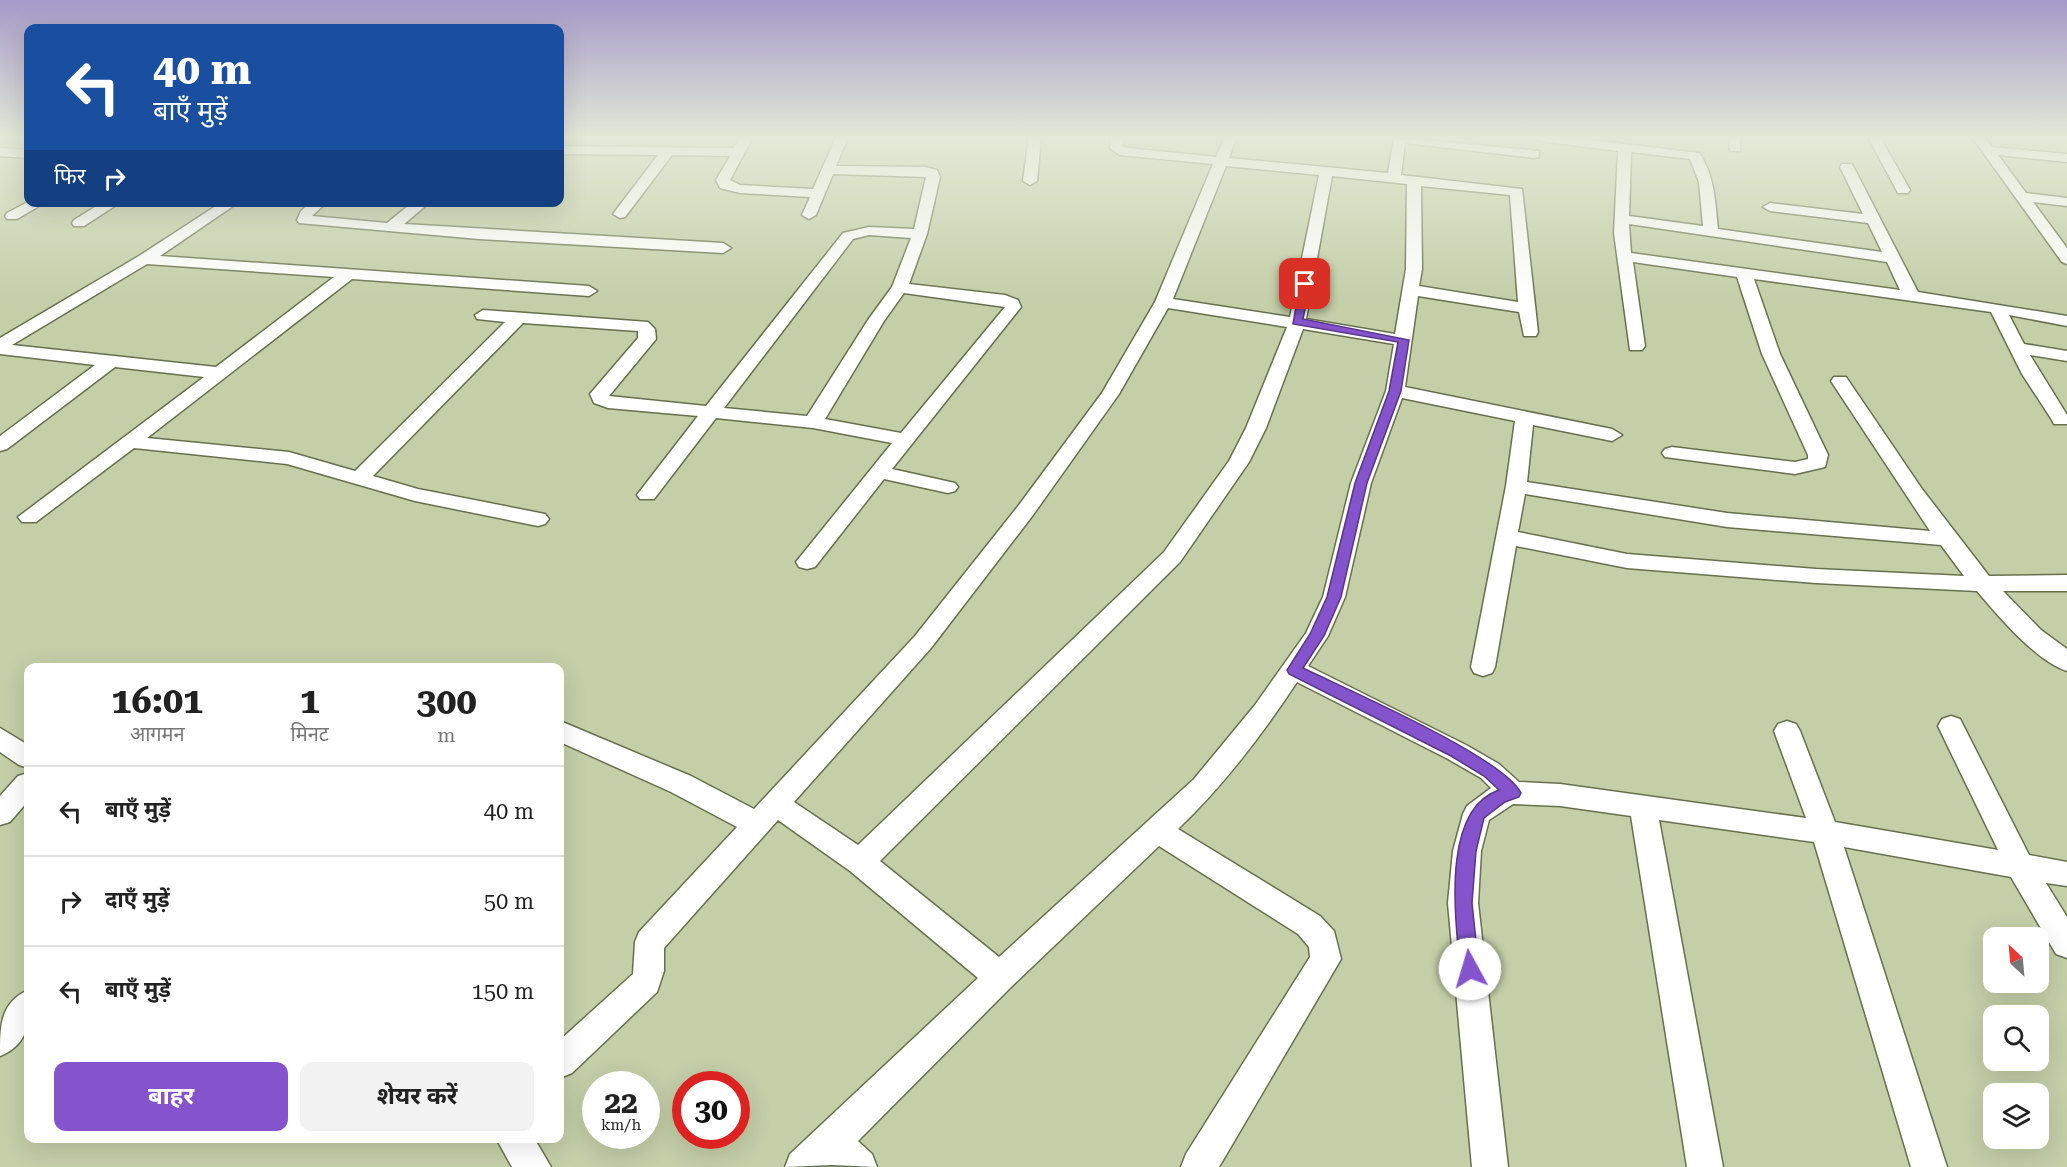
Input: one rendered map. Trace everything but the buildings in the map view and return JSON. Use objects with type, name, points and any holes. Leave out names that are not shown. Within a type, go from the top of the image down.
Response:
[{"type":"street","points":[[620,214],[637,191]]},
{"type":"street","points":[[792,191],[819,193],[809,215]]},
{"type":"street","points":[[813,422],[876,320],[900,288],[920,234],[930,191]]},
{"type":"street","points":[[564,1058],[646,982],[651,968],[648,951],[650,942],[923,642],[1026,510],[1110,394],[1163,302],[1207,191]]},
{"type":"street","points":[[860,862],[1172,557],[1239,462],[1256,428],[1297,322],[1322,191]]},
{"type":"street","points":[[803,1167],[833,1141],[1000,977],[1204,787],[1294,670],[1316,636],[1334,597],[1361,483],[1395,391],[1412,290],[1405,191]]},
{"type":"street","points":[[1511,191],[1516,192],[1530,332]]},
{"type":"street","points":[[1623,191],[1623,256],[1636,346]]},
{"type":"street","points":[[1706,191],[1711,232]]},
{"type":"street","points":[[1860,191],[1911,295]]},
{"type":"street","points":[[2016,191],[2060,241],[2067,260]]},
{"type":"street","points":[[2019,195],[2067,202]]},
{"type":"street","points":[[12,216],[29,207]]},
{"type":"street","points":[[79,222],[105,207]]},
{"type":"street","points":[[0,347],[144,260],[224,207]]},
{"type":"street","points":[[314,207],[306,213],[304,220],[479,235],[723,248]]},
{"type":"street","points":[[392,226],[417,207]]},
{"type":"street","points":[[1770,207],[1875,220]]},
{"type":"street","points":[[1621,219],[1891,258]]},
{"type":"street","points":[[647,495],[848,236],[869,231],[920,234]]},
{"type":"street","points":[[1623,256],[1911,295],[2067,321]]},
{"type":"street","points":[[144,260],[589,291]]},
{"type":"street","points":[[1672,453],[1795,468],[1818,463],[1818,455],[1771,354],[1744,273]]},
{"type":"street","points":[[29,517],[348,274]]},
{"type":"street","points":[[807,562],[954,385],[1013,307],[1012,303],[1005,300],[900,288]]},
{"type":"street","points":[[1412,290],[1527,308]]},
{"type":"street","points":[[1163,302],[1404,340]]},
{"type":"street","points":[[1997,308],[2061,420]]},
{"type":"street","points":[[483,315],[642,326],[647,329],[647,339],[603,387],[599,394],[601,399],[711,413],[813,422],[906,440]]},
{"type":"street","points":[[360,478],[519,317]]},
{"type":"street","points":[[0,347],[110,362],[220,373]]},
{"type":"street","points":[[2018,348],[2067,356]]},
{"type":"street","points":[[0,445],[110,362]]},
{"type":"street","points":[[1840,381],[1948,539],[1984,584],[2030,634],[2067,662]]},
{"type":"street","points":[[1395,391],[1612,435]]},
{"type":"street","points":[[1483,667],[1516,486],[1525,417]]},
{"type":"street","points":[[130,442],[289,458],[415,495],[538,519]]},
{"type":"street","points":[[880,472],[948,487]]},
{"type":"street","points":[[1516,486],[1584,499],[1726,520],[1948,539]]},
{"type":"street","points":[[1507,537],[1627,561],[1816,576],[1984,584],[2067,583]]},
{"type":"street","points":[[1294,670],[1457,752],[1490,771],[1513,793]]},
{"type":"street","points":[[1951,726],[2019,864],[2067,944]]},
{"type":"street","points":[[1787,731],[1825,832],[1929,1167]]},
{"type":"street","points":[[564,734],[681,784],[767,815],[860,862],[1000,977]]},
{"type":"street","points":[[0,738],[24,755]]},
{"type":"street","points":[[0,814],[24,788]]},
{"type":"street","points":[[1490,1167],[1463,903],[1467,851],[1477,814],[1500,796],[1513,793],[1560,795],[1825,832],[2067,874]]},
{"type":"street","points":[[1643,808],[1705,1167]]},
{"type":"street","points":[[1157,831],[1309,925],[1323,941],[1326,959],[1199,1167]]},
{"type":"street","points":[[0,1040],[24,1010]]},
{"type":"street","points":[[833,1141],[859,1167]]},
{"type":"street","points":[[516,1143],[533,1167]]},
{"type":"route","points":[[1305,284],[1297,322],[1404,340],[1395,391],[1361,483],[1334,597],[1316,636],[1294,670],[1457,752],[1490,771],[1513,793],[1500,796],[1477,814],[1467,851],[1463,903],[1470,969]]}]
